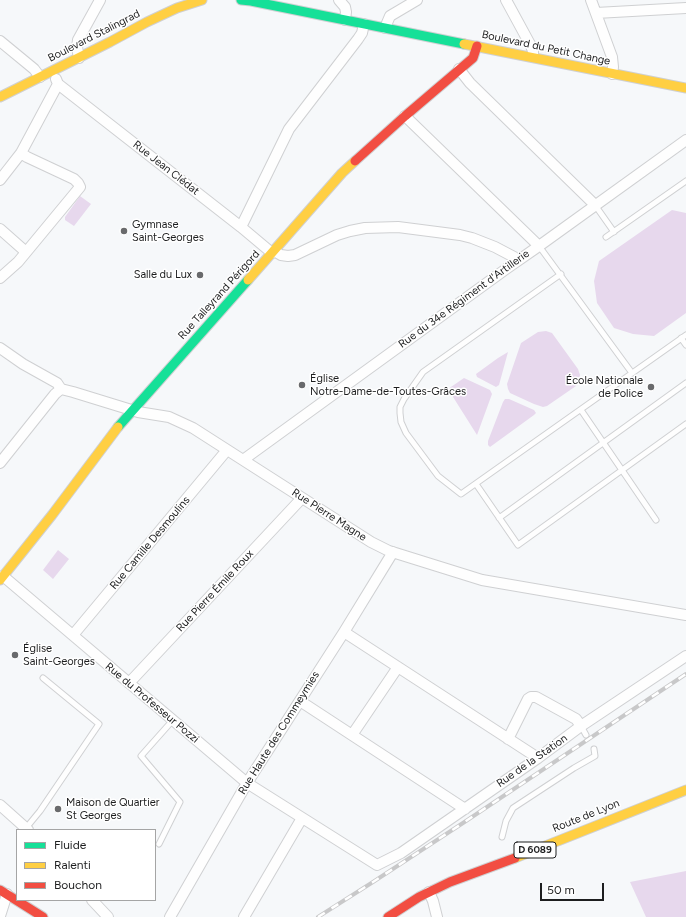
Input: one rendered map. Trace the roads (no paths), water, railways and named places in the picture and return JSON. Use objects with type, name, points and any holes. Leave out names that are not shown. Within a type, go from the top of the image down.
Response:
[{"type":"main road","name":"Boulevard Stalingrad","points":[[0,97],[147,22],[177,8],[202,0]]},
{"type":"main road","points":[[240,0],[386,28]]},
{"type":"main road","name":"Boulevard du Petit Change","points":[[386,28],[686,88]]},
{"type":"main road","name":"Rue Talleyrand Périgord","points":[[2,578],[132,410],[342,173],[472,58],[477,46]]},
{"type":"main road","name":"Route de Lyon","points":[[388,917],[429,892],[450,882],[686,790]]},
{"type":"main road","points":[[3,892],[16,900]]},
{"type":"main road","points":[[17,901],[43,917]]},
{"type":"street","points":[[79,58],[77,47],[78,40],[100,0]]},
{"type":"street","points":[[339,0],[345,7],[345,20]]},
{"type":"street","points":[[386,28],[390,16],[417,0]]},
{"type":"street","points":[[506,0],[531,46],[533,57]]},
{"type":"street","points":[[592,0],[612,58],[612,74]]},
{"type":"street","points":[[596,13],[686,8]]},
{"type":"street","points":[[241,227],[289,129],[358,39],[362,33],[364,24]]},
{"type":"street","points":[[0,41],[34,69],[40,77]]},
{"type":"street","points":[[459,69],[470,83],[595,205]]},
{"type":"street","points":[[0,180],[21,153],[58,84],[52,71]]},
{"type":"street","name":"Rue Jean Clédat","points":[[58,84],[273,252]]},
{"type":"street","points":[[405,116],[539,246]]},
{"type":"street","name":"Rue du 34e Régiment d'Artillerie","points":[[243,460],[686,140]]},
{"type":"street","points":[[0,278],[18,262],[82,189],[74,179],[21,153]]},
{"type":"street","points":[[273,252],[288,256],[295,255],[350,230],[398,227],[472,238],[495,247],[514,257],[517,261]]},
{"type":"street","points":[[0,229],[26,252]]},
{"type":"street","name":"Rue Pierre Magne","points":[[0,348],[22,364],[57,383],[61,389],[132,410],[169,417],[192,428],[370,542],[393,552],[482,580],[686,615]]},
{"type":"street","points":[[0,463],[55,394],[61,389]]},
{"type":"street","name":"Rue Camille Desmoulins","points":[[73,635],[227,450]]},
{"type":"street","name":"Rue Pierre Émile Roux","points":[[129,683],[302,498]]},
{"type":"street","name":"Rue Haute des Commeymies","points":[[170,917],[247,783],[344,632],[393,552]]},
{"type":"street","name":"Rue du Professeur Pozzi","points":[[2,578],[73,635],[247,783],[377,865]]},
{"type":"street","points":[[344,632],[538,758]]},
{"type":"street","name":"Rue de la Station","points":[[377,865],[401,852],[538,758],[583,731],[686,656]]},
{"type":"street","points":[[352,735],[398,667]]},
{"type":"street","points":[[508,739],[528,699],[531,697],[536,698],[576,719],[583,731]]},
{"type":"street","points":[[300,701],[465,808]]},
{"type":"street","points":[[0,805],[27,829]]},
{"type":"street","points":[[244,917],[302,818]]},
{"type":"street","points":[[0,916],[3,892]]},
{"type":"street","points":[[429,892],[437,917]]},
{"type":"street","points":[[93,901],[108,917]]},
{"type":"lane","points":[[606,237],[686,181]]},
{"type":"lane","points":[[595,205],[614,232]]},
{"type":"lane","points":[[539,246],[561,274],[632,373]]},
{"type":"lane","points":[[561,274],[423,372],[400,407],[401,422],[406,432],[438,476],[460,494],[684,337],[686,345]]},
{"type":"lane","points":[[499,518],[686,383]]},
{"type":"lane","points":[[581,410],[656,520]]},
{"type":"lane","points":[[476,484],[518,545],[686,424]]},
{"type":"lane","points":[[27,829],[99,724],[43,678]]},
{"type":"lane","points":[[158,844],[180,802],[141,756],[173,720]]},
{"type":"lane","points":[[502,837],[506,821],[513,808],[595,756],[594,749]]},
{"type":"railway","points":[[318,917],[466,821],[686,674]]},
{"type":"place","name":"Gymnase Saint-Georges","points":[[124,231]]},
{"type":"place","name":"Salle du Lux","points":[[200,275]]},
{"type":"place","name":"Église Notre-Dame-de-Toutes-Grâces","points":[[302,385]]},
{"type":"place","name":"École Nationale de Police","points":[[651,387]]},
{"type":"place","name":"Église Saint-Georges","points":[[15,655]]},
{"type":"place","name":"Maison de Quartier St Georges","points":[[58,809]]}]
